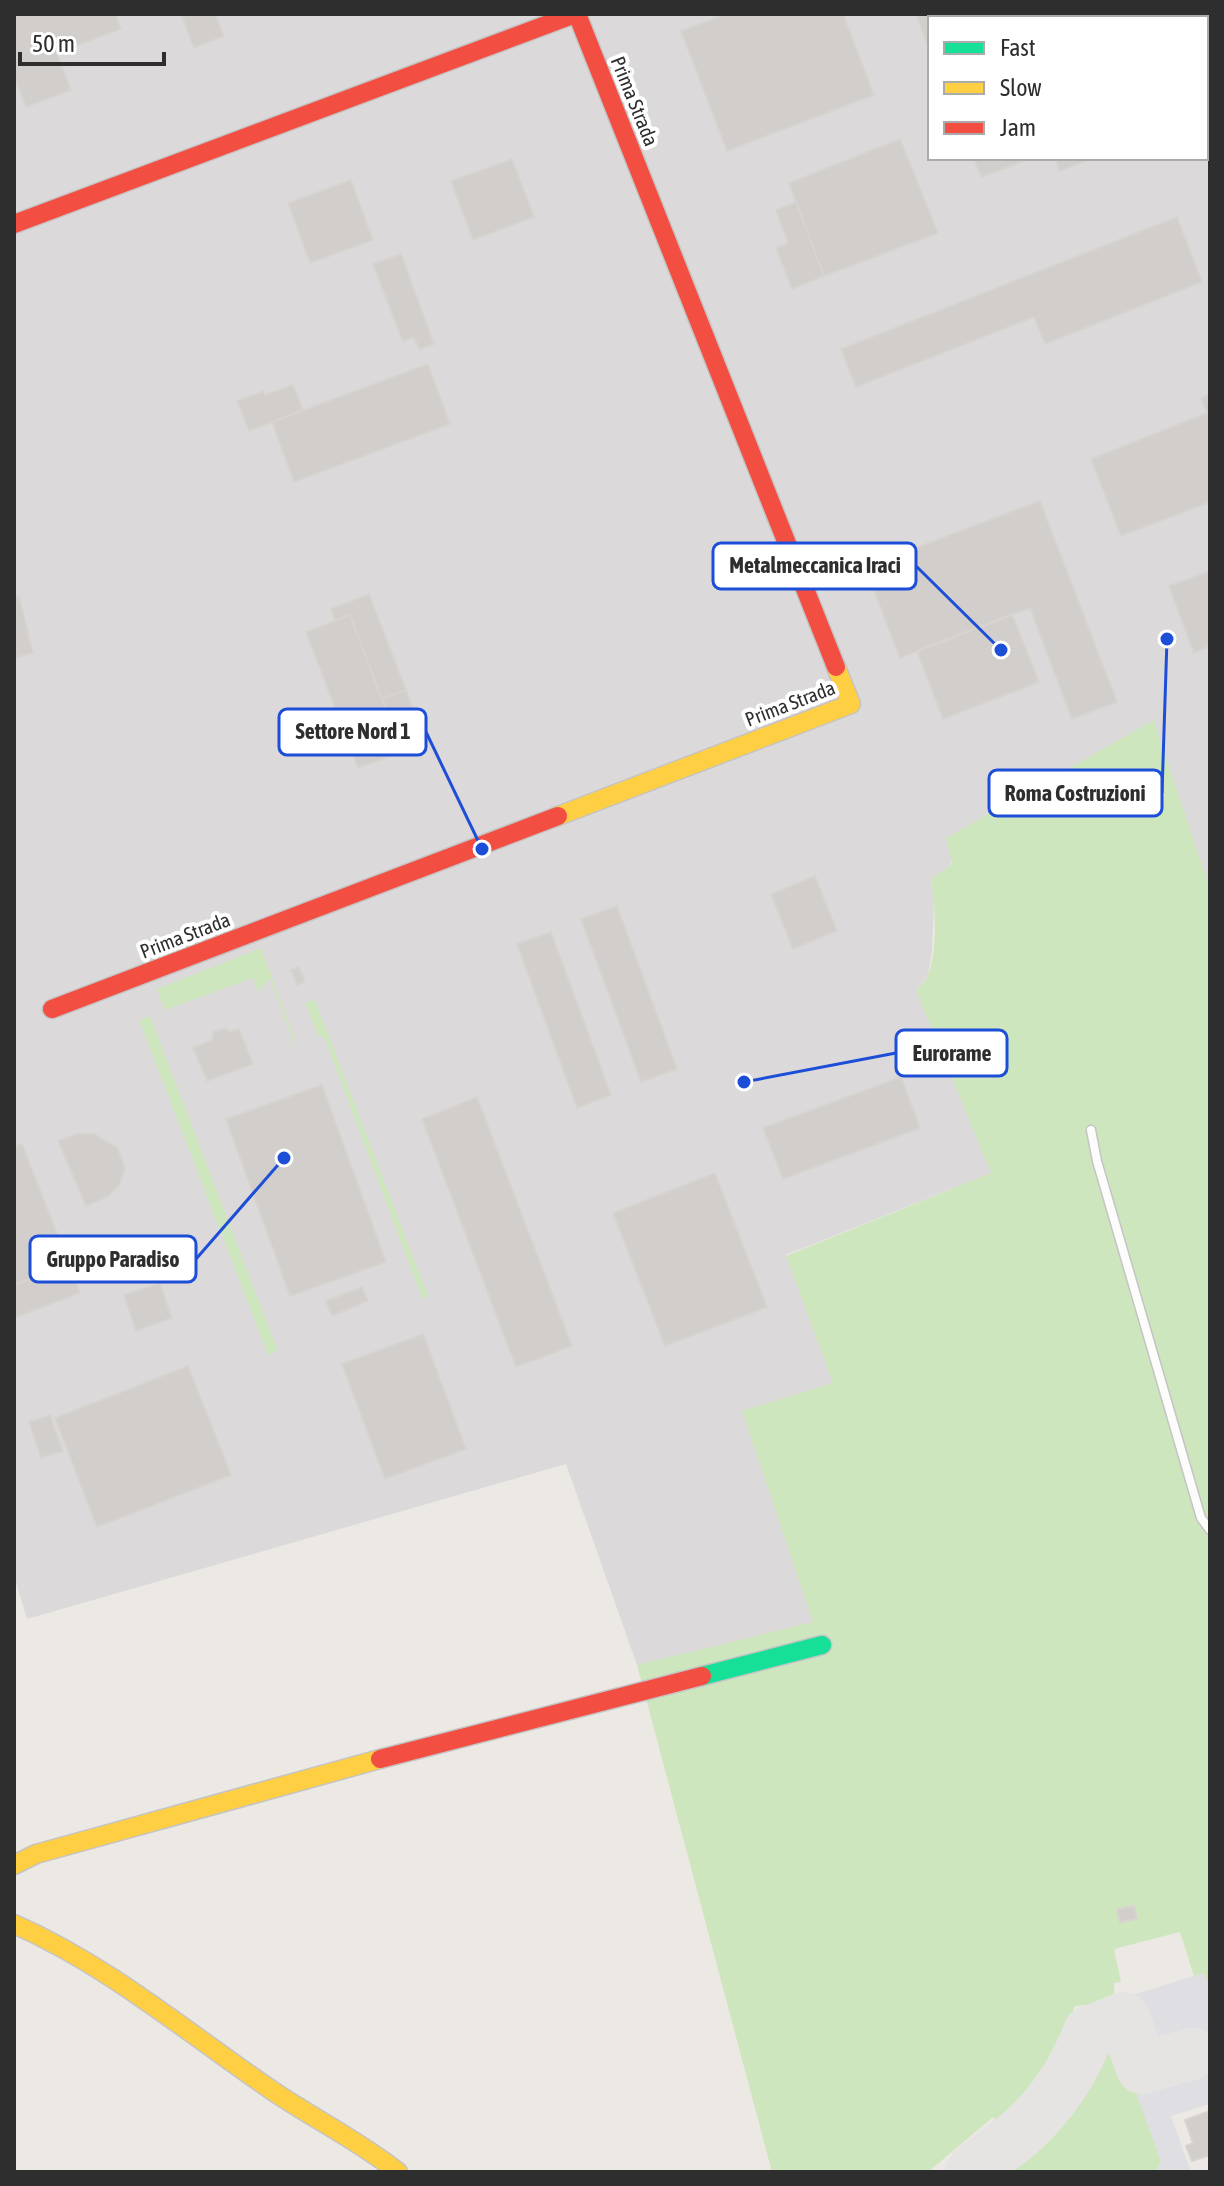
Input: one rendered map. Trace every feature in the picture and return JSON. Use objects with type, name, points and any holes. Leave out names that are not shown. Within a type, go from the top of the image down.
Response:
[{"type":"street","points":[[14,224],[576,14]]},
{"type":"street","name":"Prima Strada","points":[[52,1009],[851,704],[576,14]]},
{"type":"street","points":[[14,1865],[36,1854],[308,1778],[822,1645]]},
{"type":"street","points":[[14,1924],[79,1954],[141,1994],[311,2117],[359,2144],[398,2172]]},
{"type":"lane","points":[[1091,1130],[1097,1161],[1201,1518],[1210,1530]]},
{"type":"shaded area","points":[[14,14],[1210,14],[1210,890],[1154,721],[953,859],[948,869],[931,879],[934,901],[932,952],[928,976],[916,990],[991,1173],[786,1255],[833,1383],[742,1411],[814,1622],[637,1665],[566,1464],[27,1619],[14,1576]]},
{"type":"shaded area","points":[[1204,1973],[1210,1991],[1210,2104],[1171,2116],[1191,2172],[1149,2172],[1156,2170],[1112,2049],[1101,2053],[1080,2011]]},
{"type":"green space","points":[[1154,720],[1210,890],[1210,1991],[1204,1973],[1194,1976],[1180,1932],[1114,1949],[1121,1982],[1114,1983],[1114,1995],[1097,2004],[1075,2006],[1073,2010],[1076,2014],[1064,2042],[1069,2055],[1034,2099],[1007,2124],[996,2122],[993,2117],[928,2172],[772,2172],[637,1665],[813,1622],[742,1411],[833,1383],[786,1256],[991,1173],[916,990],[928,975],[933,953],[931,879],[952,864],[946,838]]},
{"type":"green space","points":[[261,948],[295,1039],[284,1054],[293,1040],[270,979],[258,992],[253,978],[165,1010],[157,989]]},
{"type":"green space","points":[[315,1000],[428,1296],[422,1298],[325,1039],[318,1035],[305,1003]]},
{"type":"green space","points":[[150,1016],[278,1351],[268,1355],[139,1020]]},
{"type":"green space","points":[[1112,2049],[1122,2053],[1161,2162],[1156,2170],[1016,2172],[1014,2159],[1023,2147],[1047,2129],[1069,2106],[1101,2053]]},
{"type":"building","points":[[14,14],[115,14],[121,29],[57,53],[71,90],[26,107],[14,76]]},
{"type":"building","points":[[181,14],[215,14],[224,36],[194,48]]},
{"type":"building","points":[[726,14],[843,14],[874,95],[727,151],[681,31]]},
{"type":"building","points":[[916,14],[1078,14],[928,16],[928,47]]},
{"type":"building","points":[[900,139],[938,233],[824,276],[789,183]]},
{"type":"building","points":[[512,159],[534,217],[473,240],[451,181]]},
{"type":"building","points":[[975,160],[1027,160],[981,177]]},
{"type":"building","points":[[1056,160],[1088,160],[1060,171]]},
{"type":"building","points":[[351,180],[373,240],[310,263],[288,203]]},
{"type":"building","points":[[796,202],[824,276],[792,289],[776,248],[788,243],[776,210]]},
{"type":"building","points":[[1177,217],[1202,282],[1045,344],[1034,317],[856,387],[841,349]]},
{"type":"building","points":[[401,254],[434,344],[420,349],[413,337],[403,342],[373,264]]},
{"type":"building","points":[[428,364],[450,424],[294,482],[272,422]]},
{"type":"building","points":[[293,385],[303,410],[249,431],[237,401]]},
{"type":"building","points":[[1210,394],[1210,502],[1121,536],[1091,459],[1207,413],[1201,398]]},
{"type":"building","points":[[1040,501],[1117,702],[1072,719],[1030,608],[900,658],[865,567]]},
{"type":"building","points":[[1210,571],[1210,646],[1194,653],[1169,586]]},
{"type":"building","points":[[369,594],[406,690],[382,699],[350,615],[335,621],[331,609]]},
{"type":"building","points":[[19,596],[33,653],[14,658],[14,597]]},
{"type":"building","points":[[1012,614],[1039,682],[943,719],[917,651]]},
{"type":"building","points":[[350,615],[402,752],[358,768],[306,632]]},
{"type":"building","points":[[406,690],[426,743],[402,752],[382,699]]},
{"type":"building","points":[[815,876],[837,931],[793,949],[771,894]]},
{"type":"building","points":[[617,906],[677,1069],[641,1082],[581,919]]},
{"type":"building","points":[[551,932],[611,1095],[577,1108],[517,944]]},
{"type":"building","points":[[299,967],[305,982],[297,985],[291,970]]},
{"type":"building","points":[[227,1028],[229,1032],[239,1029],[253,1064],[207,1081],[193,1048],[212,1040],[213,1032]]},
{"type":"building","points":[[901,1077],[920,1128],[783,1179],[763,1128]]},
{"type":"building","points":[[322,1085],[386,1262],[290,1296],[226,1119]]},
{"type":"building","points":[[477,1097],[572,1346],[516,1367],[422,1119]]},
{"type":"building","points":[[76,1134],[94,1134],[118,1148],[125,1169],[119,1185],[109,1196],[86,1206],[58,1141]]},
{"type":"building","points":[[22,1144],[69,1264],[14,1285],[14,1147]]},
{"type":"building","points":[[715,1173],[767,1307],[665,1346],[613,1213]]},
{"type":"building","points":[[69,1264],[80,1293],[14,1318],[14,1285]]},
{"type":"building","points":[[160,1283],[172,1318],[136,1331],[124,1295]]},
{"type":"building","points":[[362,1287],[368,1301],[332,1316],[326,1301]]},
{"type":"building","points":[[423,1334],[466,1449],[385,1479],[342,1364]]},
{"type":"building","points":[[188,1366],[231,1475],[97,1527],[55,1418]]},
{"type":"building","points":[[50,1415],[63,1451],[41,1458],[29,1422]]},
{"type":"building","points":[[1134,1906],[1137,1919],[1120,1922],[1117,1909]]},
{"type":"building","points":[[1210,2111],[1210,2155],[1192,2161],[1186,2146],[1193,2143],[1185,2120]]},
{"type":"taxiway","points":[[971,2172],[1041,2112],[1069,2074],[1089,2032],[1124,2018],[1142,2068],[1192,2054]]},
{"type":"traffic: fast","points":[[702,1676],[822,1645]]},
{"type":"traffic: slow","points":[[558,816],[851,704],[836,667]]},
{"type":"traffic: slow","points":[[14,1865],[36,1854],[380,1759]]},
{"type":"traffic: slow","points":[[14,1924],[114,1979],[270,2089],[398,2172]]},
{"type":"traffic: jam","points":[[14,224],[575,14]]},
{"type":"traffic: jam","points":[[577,14],[836,667]]},
{"type":"traffic: jam","points":[[52,1009],[558,816]]},
{"type":"traffic: jam","points":[[380,1759],[702,1676]]},
{"type":"place","name":"Roma Costruzioni","points":[[1167,639]]},
{"type":"place","name":"Metalmeccanica Iraci","points":[[1001,650]]},
{"type":"place","name":"Settore Nord 1","points":[[482,849]]},
{"type":"place","name":"Eurorame","points":[[744,1082]]},
{"type":"place","name":"Gruppo Paradiso","points":[[284,1158]]}]
